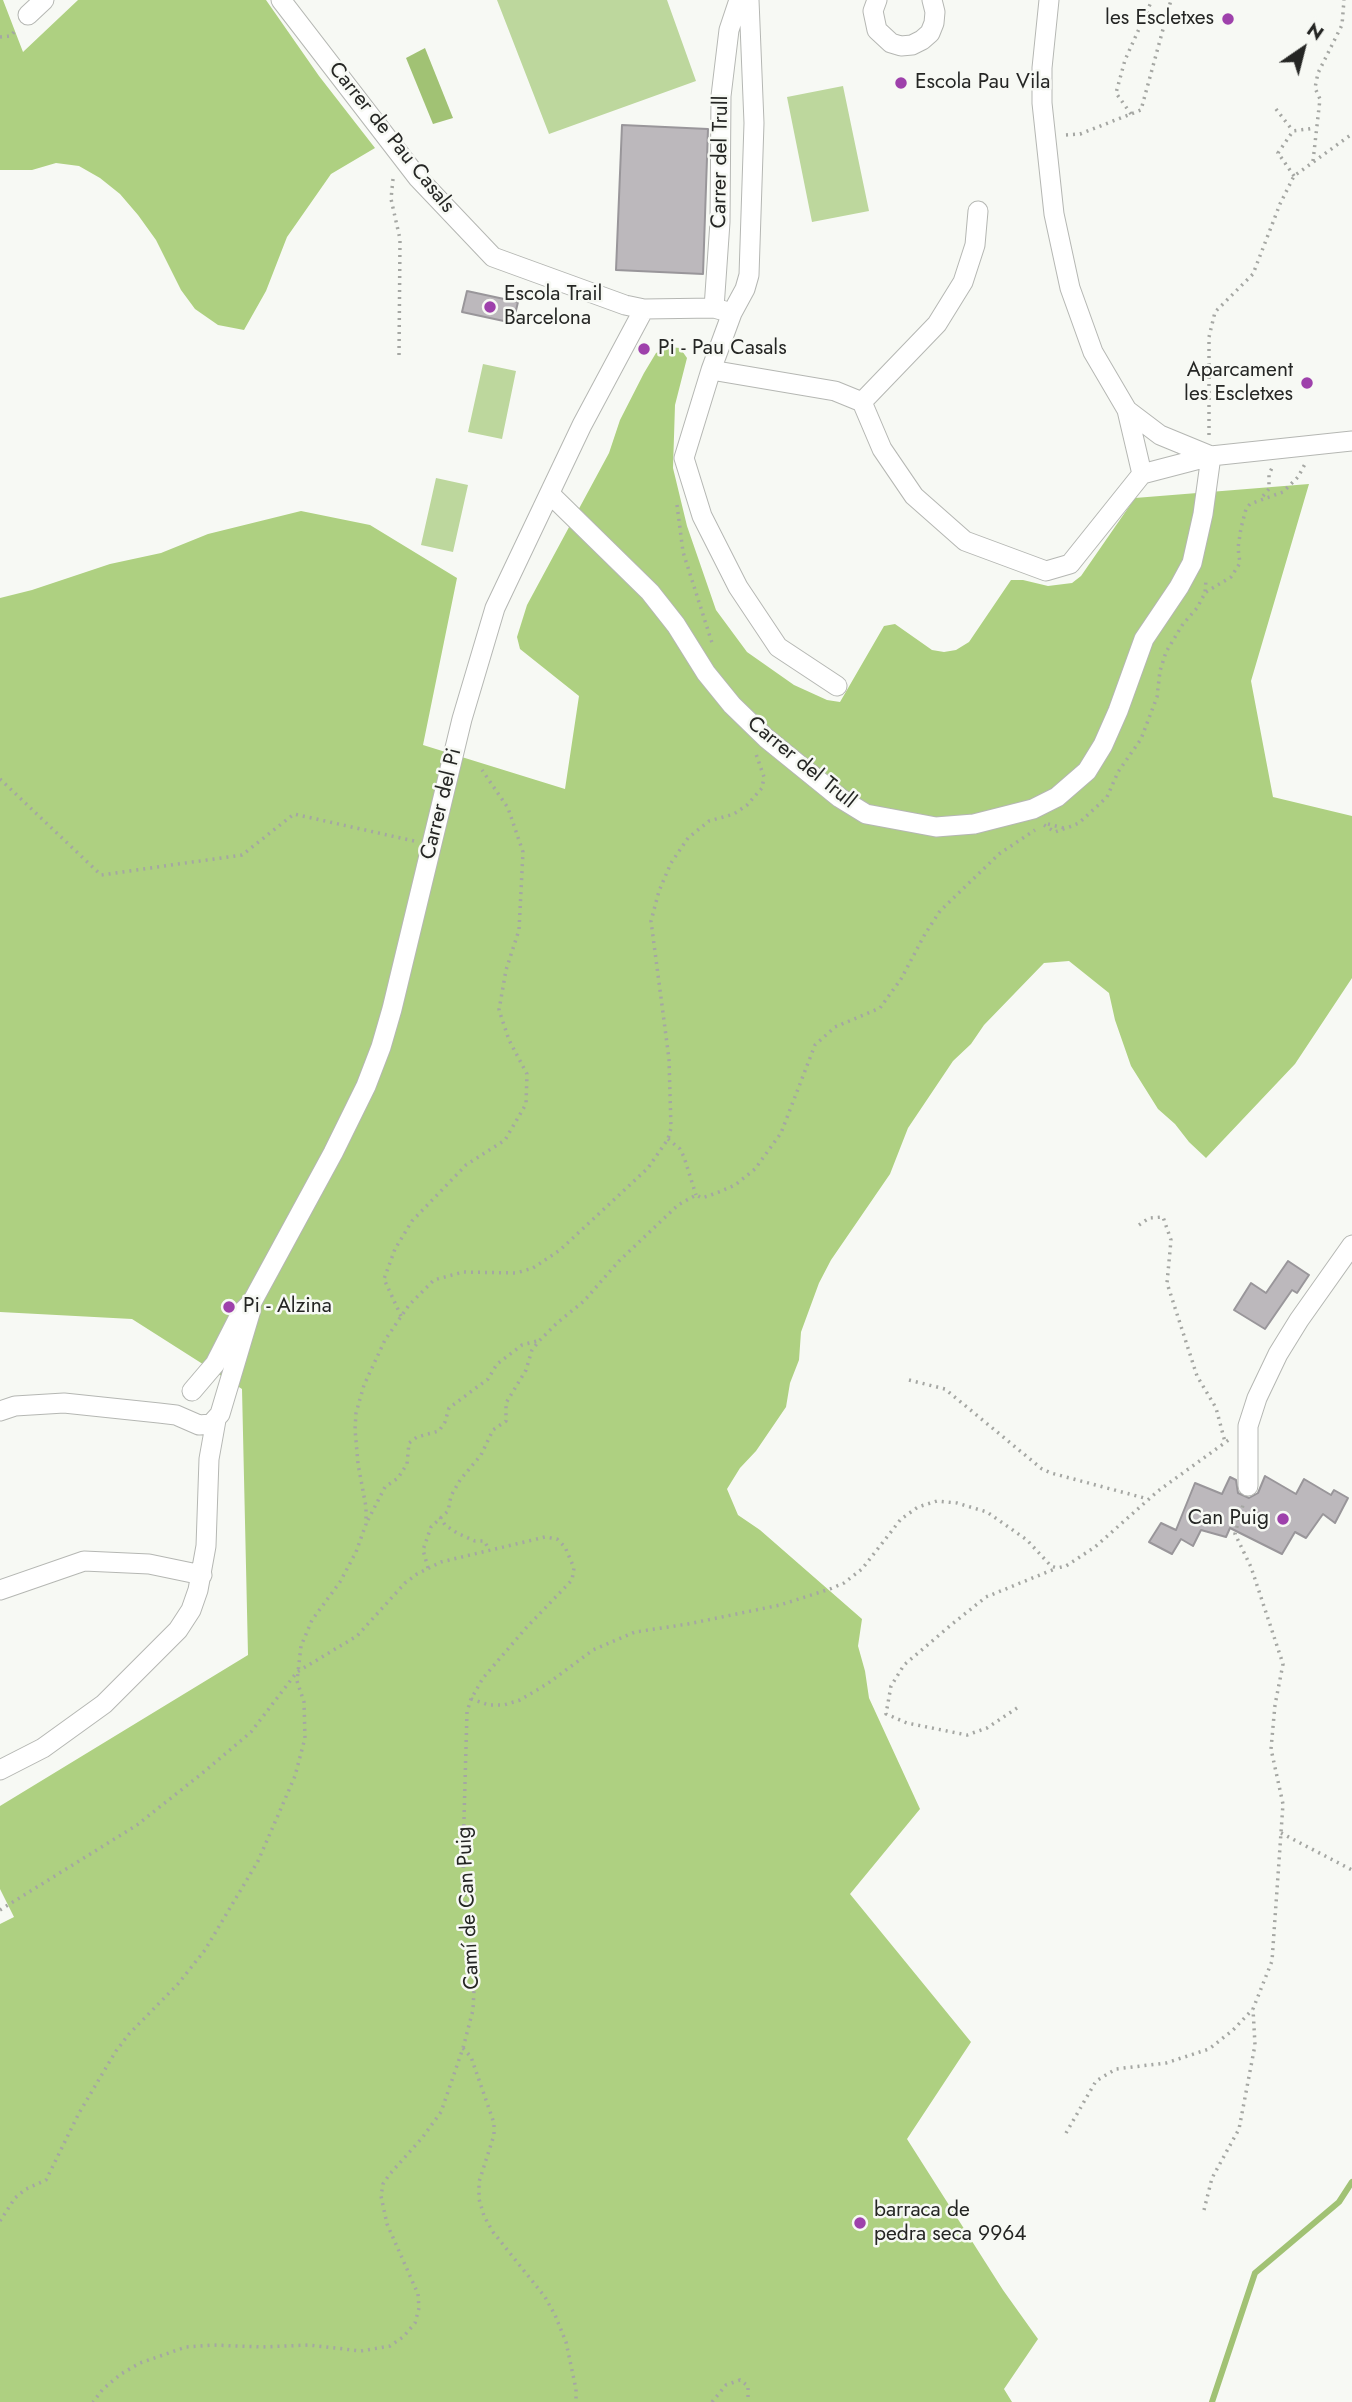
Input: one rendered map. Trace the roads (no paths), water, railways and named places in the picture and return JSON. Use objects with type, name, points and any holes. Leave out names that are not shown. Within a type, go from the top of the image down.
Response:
[{"type":"street","points":[[28,15],[44,0]]},
{"type":"street","name":"Carrer de Pau Casals","points":[[281,0],[418,178],[493,257],[625,305],[644,309],[723,311]]},
{"type":"street","name":"Carrer del Trull","points":[[739,0],[730,30],[721,96],[720,222],[723,311],[711,370],[684,458],[702,516],[738,587],[778,647],[837,686]]},
{"type":"street","name":"Carrer del Trull","points":[[723,311],[745,289],[751,260],[754,123],[748,0]]},
{"type":"street","points":[[877,0],[873,11],[877,30],[891,43],[901,46],[912,45],[930,33],[935,12],[932,0]]},
{"type":"street","points":[[1049,0],[1042,68],[1054,214],[1070,288],[1093,352],[1127,410],[1142,474]]},
{"type":"street","points":[[862,402],[937,324],[964,282],[975,245],[978,211]]},
{"type":"street","name":"Carrer del Pi","points":[[159,1413],[190,1393],[215,1364],[241,1313],[252,1302],[333,1153],[366,1086],[392,1009],[462,719],[488,629],[503,589],[551,495],[582,425],[644,309]]},
{"type":"street","points":[[711,370],[835,391],[862,402],[882,449],[914,496],[965,541],[1046,571],[1070,564],[1142,474],[1211,456],[1352,441]]},
{"type":"street","points":[[1127,410],[1160,435],[1211,456]]},
{"type":"street","name":"Carrer del Trull","points":[[551,495],[650,592],[676,625],[706,673],[753,726],[840,798],[866,814],[936,827],[974,824],[1033,809],[1057,797],[1087,771],[1118,711],[1144,639],[1187,573],[1203,514],[1211,456]]},
{"type":"street","points":[[1248,1478],[1248,1426],[1257,1398],[1278,1354],[1299,1320],[1352,1245]]},
{"type":"street","name":"Carrer del Pi","points":[[209,1459],[219,1414],[250,1320],[252,1302]]},
{"type":"street","points":[[0,1411],[15,1406],[64,1403],[159,1413],[192,1422],[205,1425],[219,1414],[221,1402],[215,1392],[203,1388],[190,1393],[184,1407],[185,1413],[192,1422],[206,1440],[209,1459],[208,1521],[202,1575],[191,1610],[178,1630],[146,1665],[104,1704],[43,1748],[0,1770]]},
{"type":"street","points":[[0,1590],[84,1560],[149,1563],[202,1575]]},
{"type":"waterway","points":[[1212,2402],[1255,2273],[1339,2202],[1352,2182]]},
{"type":"place","name":"les Escletxes","points":[[1228,19]]},
{"type":"place","name":"Escola Pau Vila","points":[[901,83]]},
{"type":"place","name":"Escola Trail Barcelona","points":[[490,307]]},
{"type":"place","name":"Pi - Pau Casals","points":[[644,349]]},
{"type":"place","name":"Aparcament les Escletxes","points":[[1307,383]]},
{"type":"place","name":"Pi - Alzina","points":[[229,1307]]},
{"type":"place","name":"Can Puig","points":[[1283,1519]]},
{"type":"place","name":"barraca de pedra seca 9964","points":[[860,2223]]}]
